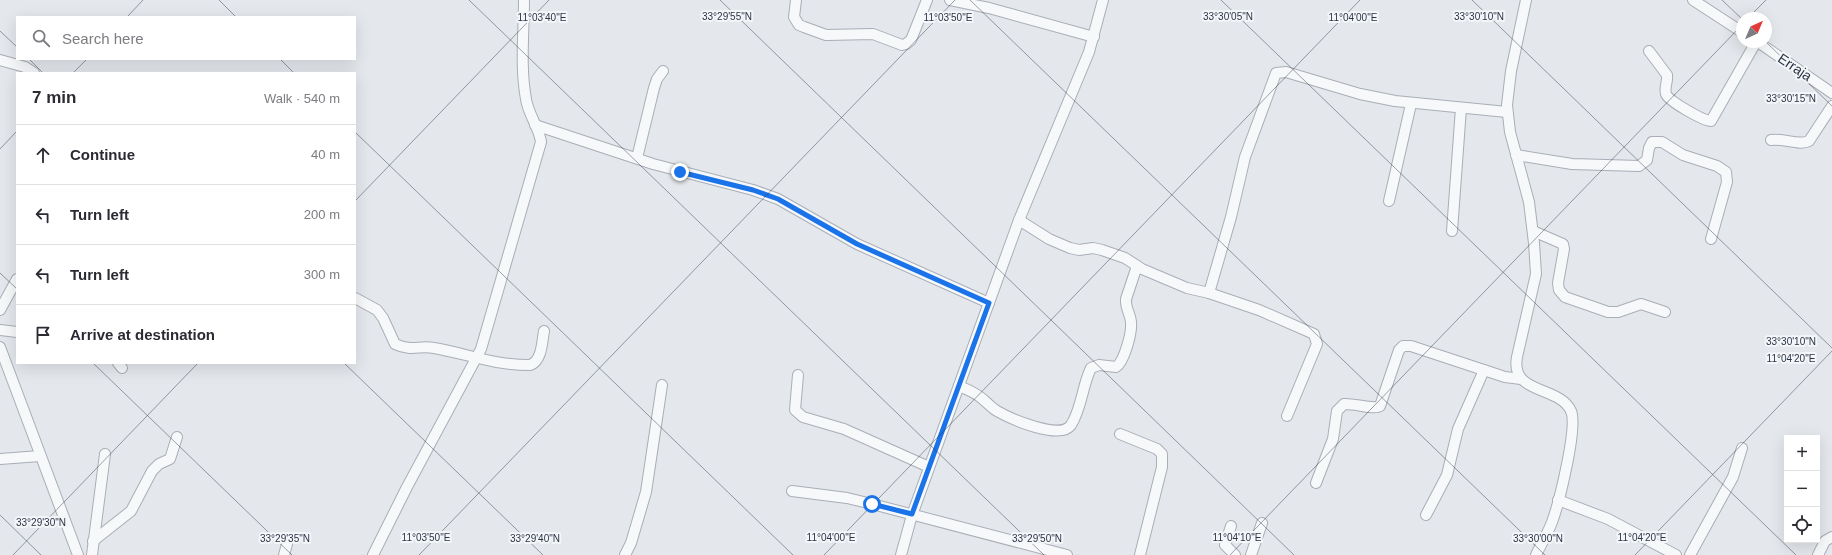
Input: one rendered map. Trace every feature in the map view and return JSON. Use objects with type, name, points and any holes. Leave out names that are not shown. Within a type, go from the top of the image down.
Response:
[{"type":"street","points":[[372,555],[406,487],[476,359],[486,335],[519,212],[541,142],[540,134],[530,115],[526,98],[524,73],[524,0]]},
{"type":"street","points":[[796,0],[794,17],[799,25],[804,27],[826,35],[873,34],[906,44],[911,40],[927,0]]},
{"type":"street","points":[[950,0],[989,4],[1094,37]]},
{"type":"street","points":[[901,555],[912,514],[1019,220],[1094,37],[1103,0]]},
{"type":"street","points":[[1521,379],[1516,370],[1516,363],[1536,274],[1529,202],[1516,155],[1507,112],[1511,71],[1526,0]]},
{"type":"street","points":[[1693,0],[1707,4],[1736,27]]},
{"type":"street","points":[[1649,51],[1667,75],[1666,91],[1668,97],[1674,102],[1712,121],[1754,48]]},
{"type":"street","name":"Erraja","points":[[1766,48],[1832,93]]},
{"type":"street","points":[[0,60],[25,67],[32,72]]},
{"type":"street","points":[[637,158],[654,88],[657,79],[664,71]]},
{"type":"street","points":[[1209,293],[1231,217],[1245,157],[1276,73],[1282,72],[1360,94],[1411,104],[1507,112]]},
{"type":"street","points":[[1389,201],[1411,104]]},
{"type":"street","points":[[1771,140],[1784,139],[1805,143],[1809,142],[1832,106]]},
{"type":"street","points":[[1452,231],[1461,108]]},
{"type":"street","points":[[535,125],[699,177],[753,190],[778,199],[857,244],[989,303]]},
{"type":"street","points":[[1516,155],[1572,164],[1639,166],[1647,160],[1648,148],[1652,142],[1662,142],[1683,155],[1717,166],[1726,172],[1727,182],[1711,239]]},
{"type":"street","points":[[1019,220],[1050,239],[1070,248],[1097,248],[1125,258],[1138,266],[1187,288],[1209,293],[1306,330],[1316,337],[1317,344],[1288,416]]},
{"type":"street","points":[[1533,231],[1563,244],[1564,249],[1558,287],[1562,294],[1569,299],[1608,312],[1618,312],[1641,304],[1665,312]]},
{"type":"street","points":[[959,386],[976,394],[998,412],[1018,421],[1036,427],[1058,431],[1065,430],[1070,426],[1075,416],[1091,368],[1099,365],[1116,367],[1123,358],[1132,328],[1125,304],[1138,266]]},
{"type":"street","points":[[0,310],[16,281]]},
{"type":"street","points":[[356,299],[377,310],[384,318],[395,344],[413,349],[434,348],[476,359],[511,365],[535,363],[538,359],[544,331]]},
{"type":"street","points":[[0,330],[16,332]]},
{"type":"street","points":[[1316,482],[1333,439],[1337,412],[1344,404],[1358,404],[1375,408],[1380,406],[1401,347],[1411,346],[1505,377],[1521,379],[1533,387],[1556,397],[1565,403],[1571,412],[1573,428],[1558,500],[1552,521],[1536,555]]},
{"type":"street","points":[[0,347],[78,555]]},
{"type":"street","points":[[1426,515],[1447,475],[1458,429],[1484,370]]},
{"type":"street","points":[[798,375],[795,410],[803,417],[844,429],[929,467]]},
{"type":"street","points":[[625,555],[631,543],[646,492],[662,385]]},
{"type":"street","points":[[1120,434],[1157,449],[1162,454],[1162,467],[1140,555]]},
{"type":"street","points":[[93,541],[131,511],[152,471],[159,464],[170,459],[177,437]]},
{"type":"street","points":[[1690,555],[1733,477],[1742,448]]},
{"type":"street","points":[[92,555],[105,454]]},
{"type":"street","points":[[0,459],[40,456]]},
{"type":"street","points":[[792,491],[847,498],[912,514],[1054,553],[1067,555]]},
{"type":"street","points":[[1558,500],[1608,519],[1676,555]]},
{"type":"street","points":[[1251,555],[1262,523]]},
{"type":"street","points":[[1231,526],[1225,545],[1236,555]]},
{"type":"street","points":[[1818,555],[1825,541],[1832,537]]},
{"type":"street","points":[[284,555],[287,544]]},
{"type":"route","points":[[680,172],[753,190],[778,199],[857,244],[989,303],[912,514],[872,504]]}]
